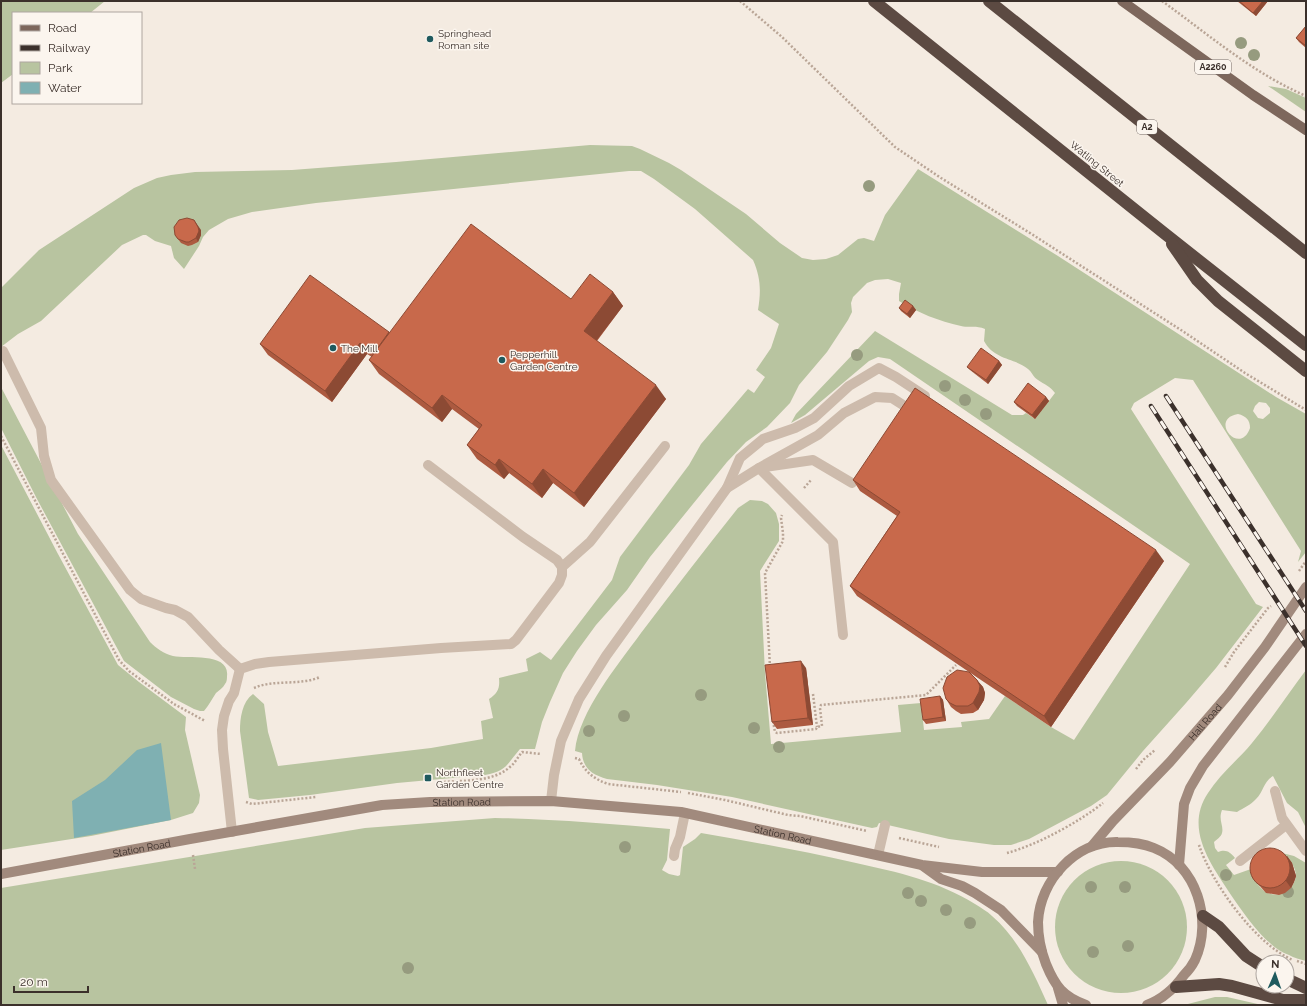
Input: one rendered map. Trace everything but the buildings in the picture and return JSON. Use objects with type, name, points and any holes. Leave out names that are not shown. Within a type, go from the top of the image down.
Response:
[{"type":"highway","name":"Watling Street","points":[[874,1],[1306,345]]},
{"type":"highway","name":"A2","points":[[989,1],[1306,253]]},
{"type":"highway","points":[[1001,1],[1107,95]]},
{"type":"highway","points":[[1164,233],[1197,280],[1211,295],[1306,371]]},
{"type":"highway","points":[[1203,916],[1219,927],[1246,956],[1255,962]]},
{"type":"highway","points":[[1295,983],[1306,988]]},
{"type":"highway","points":[[1176,987],[1219,984],[1232,986],[1283,1000],[1306,1000]]},
{"type":"main road","name":"A2260","points":[[1122,1],[1247,91],[1306,130]]},
{"type":"main road","name":"Hall Road","points":[[1092,846],[1113,821],[1166,766],[1214,712],[1256,659],[1306,587]]},
{"type":"main road","points":[[1179,865],[1184,804],[1193,781],[1203,766],[1306,634]]},
{"type":"main road","name":"Station Road","points":[[1,874],[382,805],[430,802],[551,801],[685,813],[878,854],[922,865],[982,872],[1058,872]]},
{"type":"main road","points":[[1062,1005],[1058,988],[1050,974],[1042,952],[1039,916],[1045,896],[1058,872],[1067,861],[1077,853],[1092,846],[1117,842],[1140,843],[1158,850],[1179,865],[1196,889],[1203,916],[1202,940],[1194,961],[1176,987],[1167,995],[1147,1005]]},
{"type":"main road","name":"Station Road","points":[[922,865],[941,879],[975,892],[995,906],[1042,952]]},
{"type":"main road","points":[[1058,988],[1074,1001],[1086,1005]]},
{"type":"lane","points":[[4,352],[41,428],[44,456],[51,480],[130,590],[141,599],[175,610],[188,617],[219,650],[240,669]]},
{"type":"lane","points":[[551,801],[557,756],[561,742],[571,716],[587,686],[623,632],[727,488],[740,458],[763,439],[796,428],[814,418],[849,386],[879,368],[896,377],[934,402]]},
{"type":"lane","points":[[727,488],[759,468],[818,436],[844,413],[875,397],[892,398],[920,417]]},
{"type":"lane","points":[[562,567],[590,542],[665,446]]},
{"type":"lane","points":[[759,468],[813,460],[852,483]]},
{"type":"lane","points":[[240,669],[255,664],[282,661],[511,644],[516,640],[559,583],[562,575],[562,567],[557,560],[523,537],[428,465]]},
{"type":"lane","points":[[759,468],[833,542],[842,635]]},
{"type":"lane","points":[[232,832],[223,749],[223,725],[224,716],[229,701],[234,693],[240,669]]},
{"type":"lane","points":[[1275,791],[1280,814],[1286,825],[1306,851]]},
{"type":"lane","points":[[674,856],[685,813]]},
{"type":"lane","points":[[1240,861],[1286,825]]},
{"type":"lane","points":[[878,854],[884,830]]},
{"type":"path","points":[[740,1],[782,36],[895,147],[941,178],[1037,237],[1178,328],[1244,373],[1306,410]]},
{"type":"path","points":[[1162,1],[1265,75],[1287,88],[1306,96]]},
{"type":"path","points":[[1,436],[119,660],[129,671],[185,711],[204,721],[223,725]]},
{"type":"path","points":[[768,671],[771,664],[765,573],[782,541],[783,532],[781,516],[823,466]]},
{"type":"path","points":[[1222,671],[1234,652],[1268,608],[1275,604]]},
{"type":"path","points":[[253,689],[265,685],[312,680],[331,676],[331,657]]},
{"type":"path","points":[[773,718],[775,732],[777,733],[816,729],[817,727],[821,727],[822,724],[821,705],[926,695],[956,665]]},
{"type":"path","points":[[813,694],[817,727]]},
{"type":"path","points":[[1134,772],[1148,755],[1158,748]]},
{"type":"path","points":[[438,783],[483,779],[494,776],[506,770],[521,753],[525,751],[577,758],[588,774],[608,784],[663,790],[725,800],[788,815],[884,830],[945,849]]},
{"type":"path","points":[[244,799],[246,803],[252,804],[319,796]]},
{"type":"path","points":[[1003,854],[1026,847],[1066,827],[1107,800]]},
{"type":"path","points":[[1199,843],[1215,879],[1250,927],[1280,953],[1288,958],[1306,964]]},
{"type":"green space","points":[[1,1],[105,1],[91,12],[12,12],[12,75],[1,83]]},
{"type":"green space","points":[[1268,86],[1286,89],[1306,98],[1306,112]]},
{"type":"green space","points":[[590,145],[632,146],[681,170],[746,214],[780,243],[802,258],[813,260],[826,259],[838,255],[858,239],[864,238],[874,241],[885,215],[918,169],[1058,256],[1276,397],[1306,414],[1306,552],[1298,562],[1301,551],[1193,380],[1175,378],[1134,403],[1131,409],[1256,604],[1263,607],[1216,668],[1143,751],[1107,795],[1091,806],[1029,839],[1011,845],[994,845],[949,839],[879,823],[877,827],[872,828],[732,797],[607,779],[597,776],[584,763],[582,753],[575,751],[578,736],[592,705],[601,689],[622,659],[689,570],[738,508],[750,500],[762,501],[768,504],[776,513],[779,524],[779,541],[760,571],[765,673],[771,744],[901,732],[898,705],[921,703],[924,730],[962,727],[961,722],[989,719],[1005,696],[1051,727],[1074,740],[1190,564],[890,359],[878,357],[869,361],[805,415],[791,423],[796,414],[875,331],[1012,415],[1023,415],[1026,413],[1035,419],[1055,393],[1049,387],[1036,379],[1023,365],[993,352],[984,341],[985,329],[979,327],[964,327],[921,313],[899,301],[901,283],[888,279],[875,280],[867,283],[853,297],[851,303],[852,312],[848,320],[827,352],[799,385],[790,403],[767,427],[746,442],[727,462],[650,557],[627,590],[596,625],[577,651],[563,673],[550,702],[542,722],[535,749],[520,749],[502,769],[485,775],[397,783],[310,795],[258,800],[249,798],[240,726],[241,716],[246,701],[253,694],[264,704],[268,732],[278,766],[431,748],[483,739],[481,721],[493,718],[489,699],[498,690],[499,678],[528,671],[526,659],[540,652],[551,660],[612,580],[620,557],[689,465],[701,444],[748,389],[754,393],[765,377],[756,370],[771,348],[779,324],[758,310],[760,285],[758,273],[753,260],[695,209],[654,179],[641,171],[629,171],[316,203],[252,212],[228,219],[209,230],[203,237],[184,269],[174,258],[171,246],[143,235],[122,245],[41,321],[18,334],[1,347],[1,288],[39,250],[134,188],[157,178],[195,172],[292,170]],"holes":[[[1259,402],[1266,403],[1270,408],[1270,413],[1263,419],[1258,418],[1253,411]],[[1238,414],[1247,419],[1250,425],[1250,428],[1245,436],[1240,439],[1234,438],[1229,434],[1226,428],[1226,422],[1229,417]]]},
{"type":"green space","points":[[1,387],[78,534],[150,642],[160,650],[170,655],[207,658],[222,663],[226,668],[226,683],[216,693],[204,711],[194,709],[171,697],[124,661],[37,499],[1,428]]},
{"type":"green space","points":[[1,445],[118,665],[186,717],[185,730],[200,795],[199,803],[193,813],[171,820],[91,836],[1,850]]},
{"type":"green space","points":[[1306,670],[1306,828],[1298,812],[1287,803],[1273,776],[1267,781],[1259,796],[1249,805],[1237,812],[1222,810],[1222,833],[1214,842],[1215,848],[1218,852],[1228,852],[1235,858],[1226,865],[1234,875],[1251,869],[1259,886],[1266,892],[1272,894],[1285,892],[1294,883],[1296,877],[1293,865],[1282,853],[1294,856],[1306,863],[1306,961],[1295,958],[1295,954],[1286,954],[1280,951],[1256,929],[1231,895],[1216,871],[1203,846],[1199,833],[1201,806],[1208,793],[1224,773],[1247,749]]},
{"type":"green space","points":[[495,818],[670,829],[667,860],[662,870],[669,874],[678,876],[680,875],[683,847],[701,833],[759,843],[887,870],[932,883],[975,904],[990,914],[1002,925],[1025,958],[1048,1005],[1,1005],[1,888],[365,828]]},
{"type":"green space","points":[[1127,861],[1146,866],[1158,872],[1168,880],[1176,890],[1182,902],[1186,914],[1186,940],[1182,952],[1176,964],[1168,974],[1158,982],[1146,988],[1134,992],[1115,993],[1096,988],[1084,982],[1074,974],[1066,964],[1060,952],[1056,940],[1055,921],[1060,902],[1066,890],[1074,880],[1084,872],[1096,866],[1108,862]]},
{"type":"green space","points":[[1215,997],[1227,997],[1262,1005],[1184,1005]]},
{"type":"water","points":[[161,743],[171,820],[74,838],[72,801],[105,780],[137,750]]},
{"type":"railway","points":[[1166,396],[1306,611]]},
{"type":"railway","points":[[1151,406],[1306,646]]},
{"type":"place","name":"Springhead Roman site","points":[[430,39]]},
{"type":"place","name":"The Mill","points":[[333,348]]},
{"type":"place","name":"Pepperhill Garden Centre","points":[[502,360]]},
{"type":"place","name":"Northfleet Garden Centre","points":[[428,778]]}]
